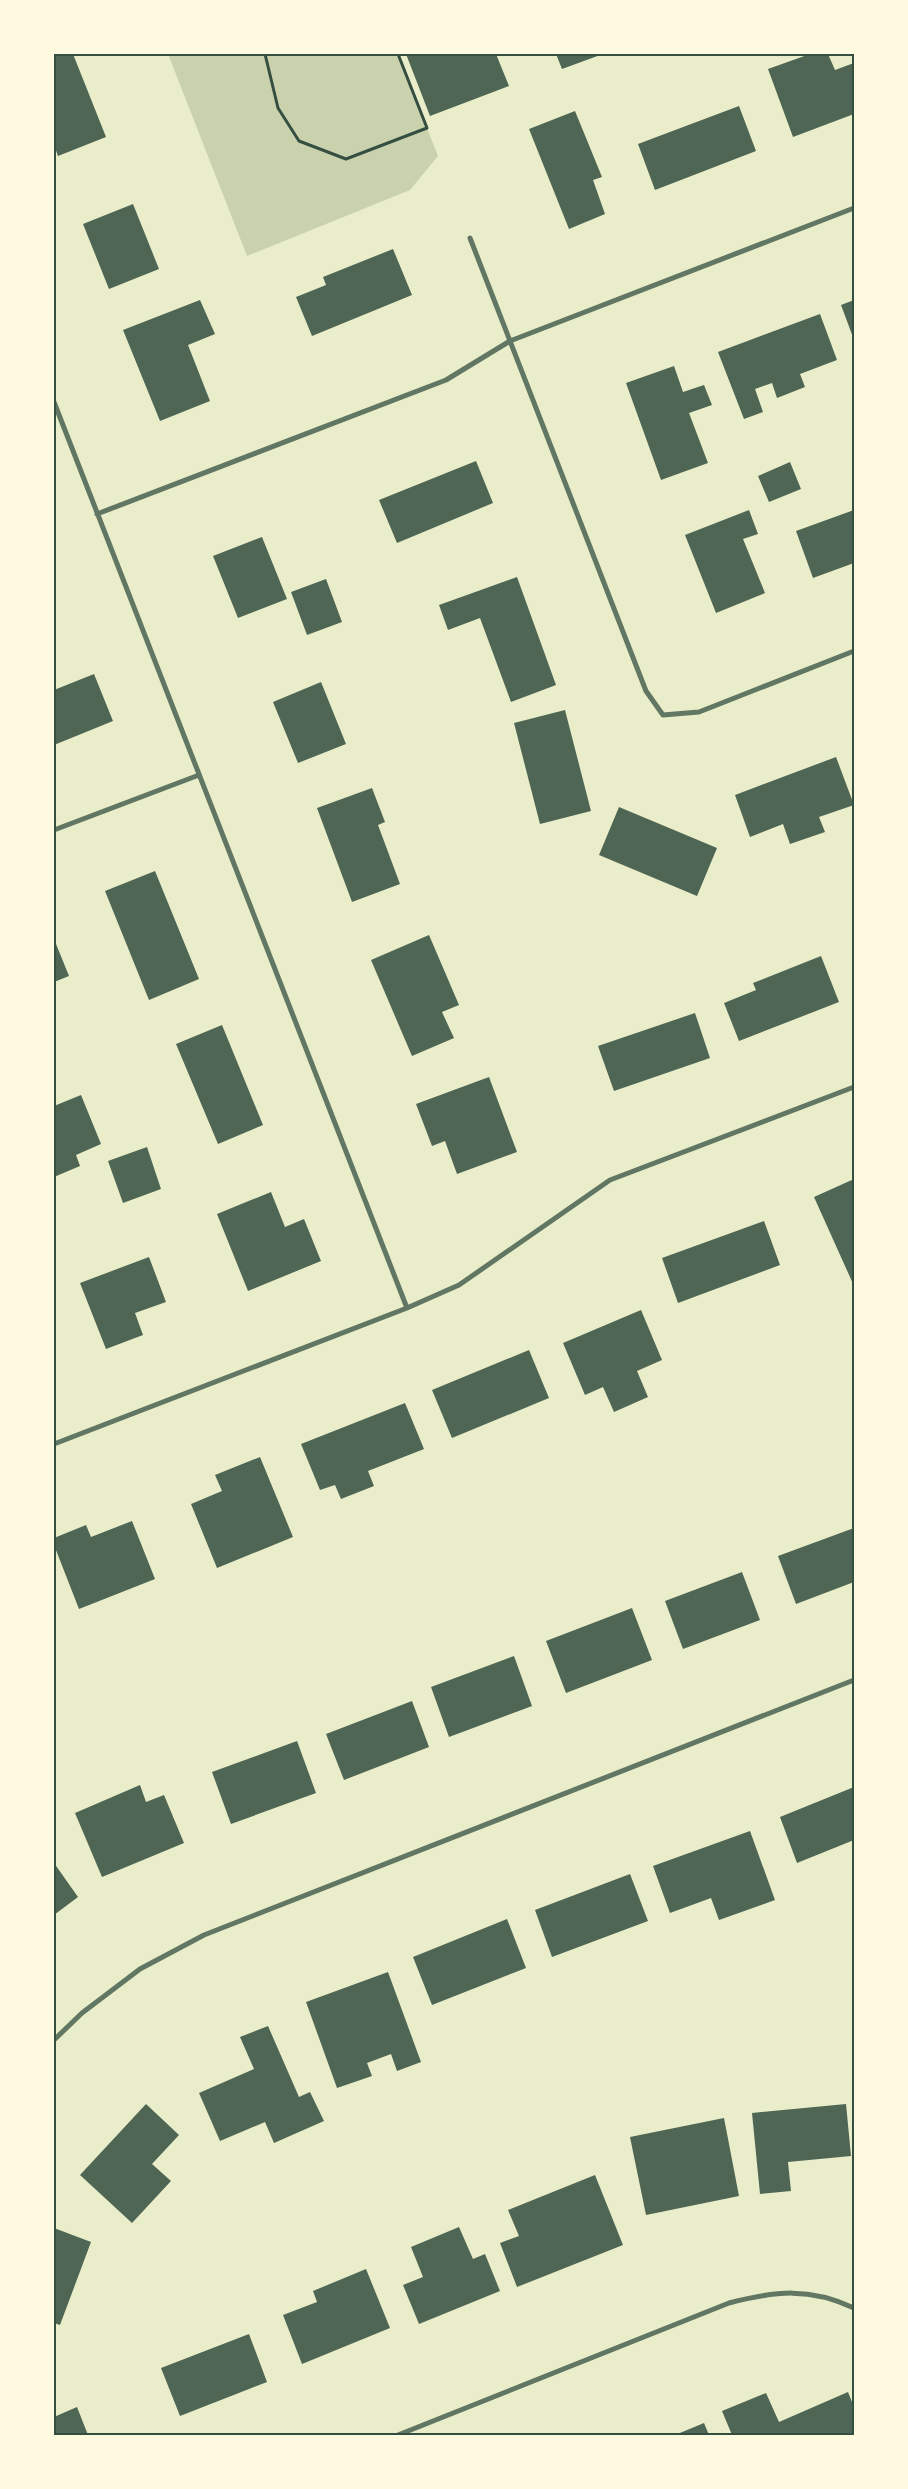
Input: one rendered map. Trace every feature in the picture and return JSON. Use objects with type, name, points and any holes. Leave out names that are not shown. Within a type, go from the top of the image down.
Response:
[{"type":"street","points":[[97,514],[446,380],[510,341],[854,208]]},
{"type":"street","points":[[470,238],[646,691],[663,715],[699,712],[854,651]]},
{"type":"street","points":[[54,402],[407,1308]]},
{"type":"street","points":[[54,830],[199,775]]},
{"type":"street","points":[[54,1444],[407,1308],[459,1285],[610,1180],[854,1087]]},
{"type":"street","points":[[54,2040],[82,2013],[140,1969],[204,1935],[854,1680]]},
{"type":"street","points":[[398,2435],[729,2303],[762,2294],[797,2291],[838,2300],[854,2308]]},
{"type":"path","points":[[265,54],[278,108],[299,140],[346,159],[427,128],[398,54]]},
{"type":"green space","points":[[168,54],[398,54],[438,156],[410,190],[247,256]]},
{"type":"building","points":[[73,54],[106,137],[58,156],[54,145],[54,55]]},
{"type":"building","points":[[406,54],[496,54],[509,86],[430,116]]},
{"type":"building","points":[[556,54],[603,54],[562,69]]},
{"type":"building","points":[[810,54],[828,54],[835,70],[854,63],[854,114],[793,137],[768,69]]},
{"type":"building","points":[[739,106],[756,151],[655,190],[638,144]]},
{"type":"building","points":[[575,111],[602,177],[593,180],[605,214],[569,229],[529,129]]},
{"type":"building","points":[[133,204],[159,269],[109,289],[83,224]]},
{"type":"building","points":[[393,249],[412,295],[312,336],[296,297],[326,285],[323,277]]},
{"type":"building","points":[[200,300],[215,334],[188,345],[210,401],[160,421],[123,330]]},
{"type":"building","points":[[854,300],[854,340],[841,305]]},
{"type":"building","points":[[820,314],[837,360],[800,374],[805,387],[777,398],[772,383],[755,389],[763,412],[744,419],[718,352]]},
{"type":"building","points":[[674,366],[683,392],[704,385],[712,405],[689,413],[708,463],[661,480],[626,383]]},
{"type":"building","points":[[476,461],[493,503],[397,543],[379,500]]},
{"type":"building","points":[[790,462],[801,489],[769,502],[758,476]]},
{"type":"building","points":[[749,510],[758,534],[743,539],[765,593],[716,613],[685,535]]},
{"type":"building","points":[[854,510],[854,563],[813,578],[796,531]]},
{"type":"building","points":[[262,537],[287,599],[238,618],[213,556]]},
{"type":"building","points":[[517,577],[556,685],[511,702],[480,618],[448,630],[439,605]]},
{"type":"building","points":[[326,579],[342,622],[307,635],[291,592]]},
{"type":"building","points":[[94,674],[113,721],[54,745],[54,690]]},
{"type":"building","points":[[321,682],[346,744],[298,763],[273,702]]},
{"type":"building","points":[[565,710],[591,811],[540,824],[514,723]]},
{"type":"building","points":[[836,757],[854,805],[819,817],[825,832],[790,844],[783,824],[750,837],[735,795]]},
{"type":"building","points":[[372,788],[385,822],[378,825],[400,884],[352,902],[317,808]]},
{"type":"building","points":[[619,807],[717,848],[697,896],[599,855]]},
{"type":"building","points":[[155,871],[199,979],[149,1000],[105,891]]},
{"type":"building","points":[[429,935],[459,1005],[442,1012],[454,1038],[412,1056],[371,960]]},
{"type":"building","points":[[54,939],[69,976],[54,982]]},
{"type":"building","points":[[821,956],[839,1002],[739,1041],[724,1003],[756,990],[753,983]]},
{"type":"building","points":[[695,1013],[710,1058],[614,1091],[598,1046]]},
{"type":"building","points":[[222,1025],[263,1125],[218,1144],[176,1044]]},
{"type":"building","points":[[489,1077],[517,1152],[457,1174],[445,1141],[432,1146],[416,1104]]},
{"type":"building","points":[[81,1095],[101,1144],[76,1155],[80,1166],[54,1177],[54,1106]]},
{"type":"building","points":[[147,1147],[161,1189],[123,1203],[108,1161]]},
{"type":"building","points":[[854,1179],[854,1286],[814,1197]]},
{"type":"building","points":[[271,1192],[285,1227],[304,1219],[321,1261],[248,1291],[217,1214]]},
{"type":"building","points":[[764,1221],[780,1265],[678,1303],[662,1258]]},
{"type":"building","points":[[149,1257],[166,1302],[135,1313],[143,1335],[106,1349],[80,1283]]},
{"type":"building","points":[[641,1310],[662,1360],[637,1371],[648,1397],[614,1412],[603,1387],[585,1395],[563,1343]]},
{"type":"building","points":[[529,1350],[549,1398],[452,1438],[432,1390]]},
{"type":"building","points":[[405,1403],[424,1449],[368,1471],[374,1486],[341,1499],[335,1485],[320,1490],[301,1444]]},
{"type":"building","points":[[260,1457],[293,1537],[217,1568],[191,1504],[222,1491],[215,1475]]},
{"type":"building","points":[[132,1521],[155,1579],[79,1609],[54,1545],[54,1538],[86,1525],[91,1537]]},
{"type":"building","points":[[854,1528],[854,1582],[796,1604],[778,1556]]},
{"type":"building","points":[[742,1572],[760,1620],[683,1649],[665,1601]]},
{"type":"building","points":[[632,1608],[652,1660],[566,1693],[546,1641]]},
{"type":"building","points":[[514,1656],[532,1706],[449,1737],[431,1687]]},
{"type":"building","points":[[412,1701],[429,1747],[344,1780],[326,1734]]},
{"type":"building","points":[[297,1741],[316,1793],[231,1824],[212,1772]]},
{"type":"building","points":[[140,1785],[146,1802],[164,1795],[184,1843],[102,1877],[75,1813]]},
{"type":"building","points":[[854,1787],[854,1840],[797,1863],[780,1817]]},
{"type":"building","points":[[750,1831],[775,1900],[719,1920],[711,1898],[670,1913],[653,1866]]},
{"type":"building","points":[[54,1863],[78,1897],[54,1915]]},
{"type":"building","points":[[630,1874],[648,1921],[552,1957],[535,1910]]},
{"type":"building","points":[[507,1919],[526,1968],[432,2005],[413,1957]]},
{"type":"building","points":[[388,1972],[421,2062],[397,2071],[391,2054],[367,2063],[372,2076],[337,2088],[306,2002]]},
{"type":"building","points":[[268,2026],[299,2097],[310,2092],[324,2121],[274,2143],[265,2122],[220,2141],[199,2093],[254,2069],[240,2037]]},
{"type":"building","points":[[146,2104],[179,2135],[152,2164],[171,2181],[132,2223],[80,2175]]},
{"type":"building","points":[[846,2104],[851,2156],[788,2162],[791,2191],[760,2194],[752,2113]]},
{"type":"building","points":[[724,2118],[739,2196],[646,2215],[630,2137]]},
{"type":"building","points":[[595,2175],[623,2245],[517,2287],[500,2243],[519,2236],[508,2210]]},
{"type":"building","points":[[459,2227],[473,2259],[485,2254],[500,2291],[419,2324],[403,2285],[423,2277],[411,2247]]},
{"type":"building","points":[[54,2228],[91,2242],[60,2325],[54,2323]]},
{"type":"building","points":[[366,2269],[390,2328],[302,2364],[283,2315],[317,2302],[313,2291]]},
{"type":"building","points":[[249,2334],[267,2382],[180,2416],[161,2368]]},
{"type":"building","points":[[848,2392],[854,2407],[854,2435],[732,2435],[722,2411],[766,2393],[779,2422]]},
{"type":"building","points":[[77,2407],[88,2435],[54,2435],[54,2417]]},
{"type":"building","points":[[704,2423],[709,2435],[675,2435]]}]
